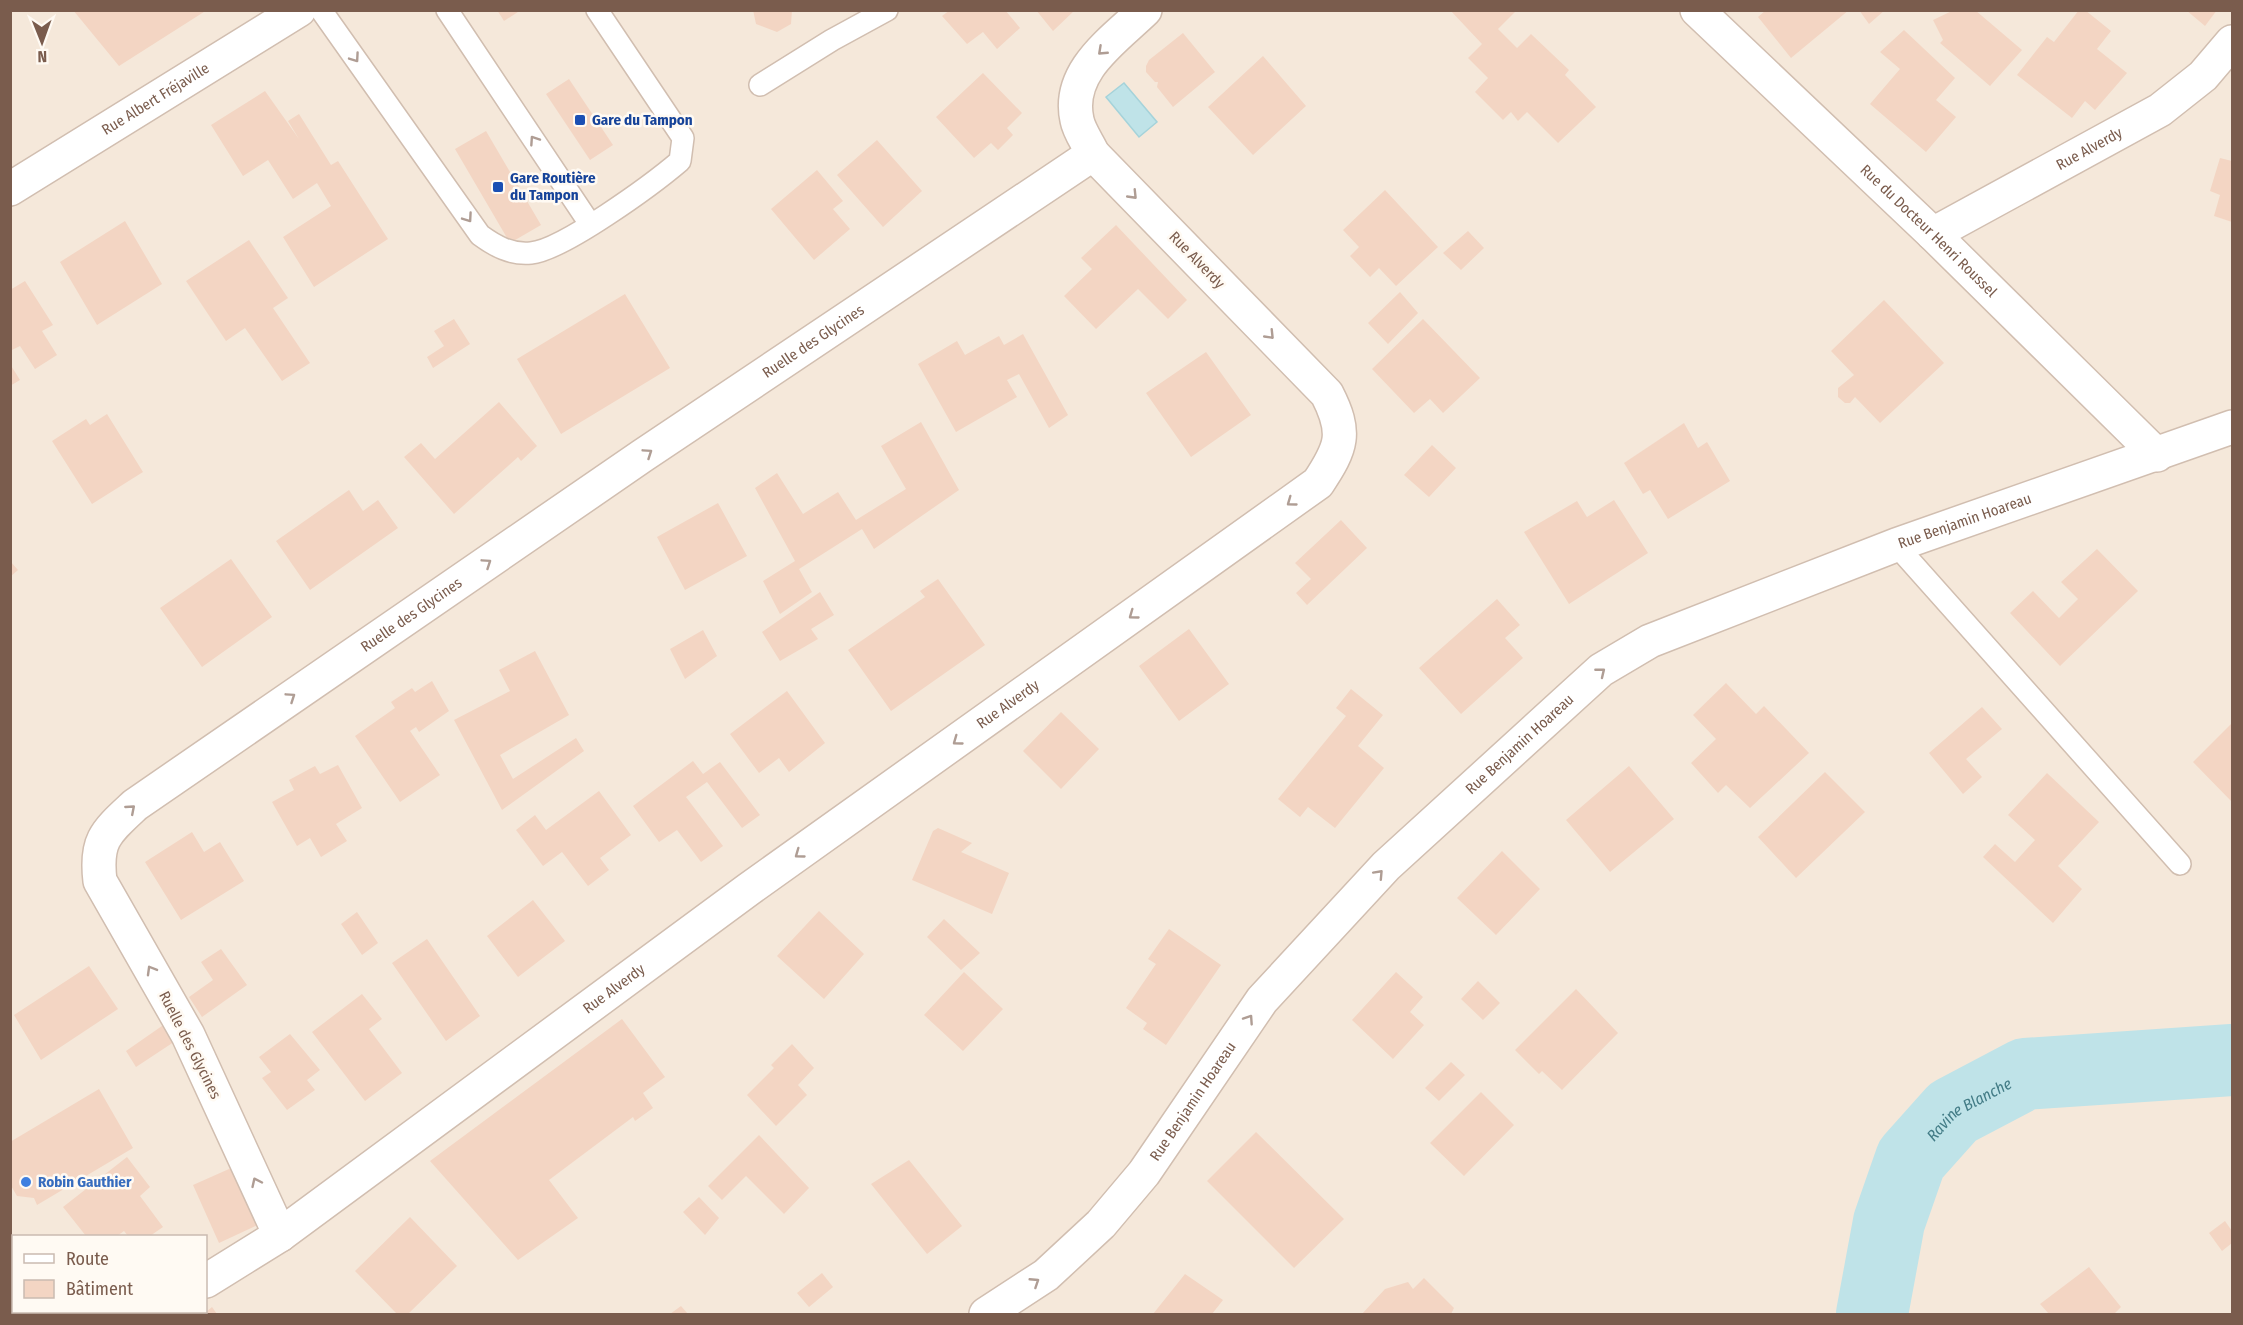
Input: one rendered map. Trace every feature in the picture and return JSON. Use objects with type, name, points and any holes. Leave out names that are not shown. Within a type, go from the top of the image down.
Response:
[{"type":"street","name":"Rue Albert Fréjaville","points":[[10,189],[299,10]]},
{"type":"street","name":"Rue Alverdy","points":[[207,1280],[280,1235],[749,889],[1318,483],[1332,461],[1341,438],[1338,416],[1328,394],[1093,154],[1077,120],[1075,99],[1080,78],[1093,59],[1145,10]]},
{"type":"street","name":"Rue du Docteur Henri Roussel","points":[[1697,10],[1933,234],[2157,455]]},
{"type":"street","name":"Rue Alverdy","points":[[1933,234],[2160,110],[2203,76],[2232,42]]},
{"type":"street","name":"Ruelle des Glycines","points":[[280,1235],[188,1035],[100,881],[97,855],[111,828],[135,805],[632,463],[1093,154]]},
{"type":"street","name":"Rue Benjamin Hoareau","points":[[986,1314],[1046,1275],[1101,1224],[1144,1173],[1262,1000],[1386,866],[1601,670],[1650,641],[1896,545],[2232,427]]},
{"type":"lane","points":[[321,10],[480,235],[495,246],[512,252],[530,253],[548,249],[590,224],[680,161],[683,138],[597,10]]},
{"type":"lane","points":[[447,10],[590,224]]},
{"type":"lane","points":[[760,85],[832,40],[887,10]]},
{"type":"lane","points":[[1896,545],[2180,864]]},
{"type":"shaded area","points":[[10,11],[2232,11],[2232,1314],[11,1314]]},
{"type":"water","points":[[1124,83],[1157,122],[1139,137],[1106,97]]},
{"type":"building","points":[[73,10],[207,10],[119,66]]},
{"type":"building","points":[[497,10],[521,10],[504,21]]},
{"type":"building","points":[[753,10],[792,10],[791,24],[777,32],[756,24]]},
{"type":"building","points":[[950,10],[1005,10],[1020,28],[997,49],[983,32],[967,44],[942,16]]},
{"type":"building","points":[[1036,10],[1075,10],[1053,31]]},
{"type":"building","points":[[1450,10],[1517,10],[1498,29],[1517,48],[1531,34],[1569,70],[1565,75],[1596,107],[1558,143],[1527,112],[1518,121],[1511,112],[1503,120],[1475,92],[1488,78],[1468,58],[1482,44]]},
{"type":"building","points":[[1766,10],[1849,10],[1791,58],[1758,17]]},
{"type":"building","points":[[1859,10],[1885,10],[1869,24]]},
{"type":"building","points":[[1954,10],[1975,10],[2022,50],[1990,86],[1940,43],[1943,40],[1933,20]]},
{"type":"building","points":[[2079,10],[2085,10],[2111,31],[2097,49],[2127,73],[2095,110],[2085,101],[2072,118],[2017,75],[2047,37],[2054,42]]},
{"type":"building","points":[[2186,10],[2217,10],[2205,26]]},
{"type":"building","points":[[1904,30],[1955,78],[1936,100],[1956,117],[1926,152],[1870,104],[1900,69],[1880,52]]},
{"type":"building","points":[[1183,33],[1215,72],[1173,107],[1157,87],[1158,82],[1155,82],[1146,72],[1146,66],[1149,60]]},
{"type":"building","points":[[1263,56],[1306,106],[1253,155],[1208,107]]},
{"type":"building","points":[[983,73],[1022,113],[1007,128],[1013,135],[998,150],[991,143],[974,158],[936,117]]},
{"type":"building","name":"Gare du Tampon","points":[[569,79],[613,145],[590,160],[546,94]]},
{"type":"building","points":[[265,91],[299,139],[288,121],[299,114],[331,165],[338,161],[388,239],[314,287],[283,237],[331,206],[317,183],[293,199],[268,160],[243,176],[211,125]]},
{"type":"building","name":"Gare Routière du Tampon","points":[[486,131],[541,225],[510,243],[455,149]]},
{"type":"building","points":[[877,140],[922,191],[883,227],[837,175]]},
{"type":"building","points":[[2220,158],[2232,161],[2232,222],[2214,216],[2220,195],[2210,191]]},
{"type":"building","points":[[817,170],[843,201],[833,209],[850,229],[814,260],[771,209]]},
{"type":"building","points":[[1385,190],[1438,247],[1396,286],[1379,268],[1370,277],[1350,256],[1359,247],[1343,230]]},
{"type":"building","points":[[125,221],[162,284],[97,325],[60,262]]},
{"type":"building","points":[[1116,225],[1187,300],[1168,319],[1138,289],[1096,329],[1064,296],[1092,269],[1081,258]]},
{"type":"building","points":[[1468,231],[1484,248],[1461,270],[1443,253]]},
{"type":"building","points":[[249,240],[288,298],[273,308],[310,363],[282,381],[245,328],[226,341],[186,281]]},
{"type":"building","points":[[25,281],[53,325],[42,331],[57,355],[35,369],[20,346],[10,351],[10,290]]},
{"type":"building","points":[[1400,292],[1418,313],[1388,344],[1368,323]]},
{"type":"building","points":[[625,294],[670,368],[561,434],[517,359]]},
{"type":"building","points":[[1884,300],[1944,363],[1880,423],[1855,397],[1850,403],[1845,403],[1838,397],[1838,388],[1854,375],[1831,351]]},
{"type":"building","points":[[454,319],[470,344],[433,368],[427,357],[444,346],[434,331]]},
{"type":"building","points":[[1423,319],[1480,378],[1443,413],[1430,399],[1414,413],[1372,369]]},
{"type":"building","points":[[1023,334],[1068,415],[1049,428],[1019,374],[1007,380],[1017,397],[956,432],[918,364],[957,341],[965,355],[999,336],[1004,345]]},
{"type":"building","points":[[1206,352],[1251,415],[1191,457],[1146,393]]},
{"type":"building","points":[[10,364],[20,380],[10,386]]},
{"type":"building","points":[[499,402],[537,446],[521,461],[518,457],[454,514],[404,457],[421,443],[435,459]]},
{"type":"building","points":[[107,414],[143,472],[92,504],[52,441],[86,419],[90,425]]},
{"type":"building","points":[[921,422],[959,490],[874,549],[862,529],[799,569],[812,592],[780,614],[763,581],[795,561],[755,488],[777,473],[803,514],[838,492],[856,520],[906,489],[881,446]]},
{"type":"building","points":[[1684,423],[1698,448],[1707,442],[1730,481],[1668,519],[1650,490],[1643,494],[1624,463]]},
{"type":"building","points":[[1432,445],[1456,468],[1429,497],[1404,475]]},
{"type":"building","points":[[349,490],[363,511],[378,500],[398,528],[310,590],[276,541]]},
{"type":"building","points":[[1614,500],[1648,553],[1569,604],[1524,532],[1577,501],[1587,517]]},
{"type":"building","points":[[718,503],[747,556],[685,590],[657,537]]},
{"type":"building","points":[[1341,520],[1367,548],[1307,605],[1296,593],[1311,579],[1295,563]]},
{"type":"building","points":[[2097,549],[2138,591],[2060,666],[2010,613],[2033,591],[2059,618],[2078,599],[2061,582]]},
{"type":"building","points":[[231,559],[272,617],[202,667],[160,608]]},
{"type":"building","points":[[10,561],[18,570],[10,577]]},
{"type":"building","points":[[938,579],[985,645],[891,711],[848,650],[925,597],[920,591]]},
{"type":"building","points":[[820,592],[834,615],[811,629],[818,639],[780,661],[762,632]]},
{"type":"building","points":[[1497,599],[1520,625],[1505,638],[1523,658],[1461,714],[1419,668]]},
{"type":"building","points":[[1189,629],[1229,684],[1179,721],[1139,666]]},
{"type":"building","points":[[703,630],[717,656],[685,679],[670,649]]},
{"type":"building","points":[[535,651],[569,715],[500,755],[513,779],[576,738],[584,751],[502,810],[454,720],[510,691],[499,670]]},
{"type":"building","points":[[432,681],[449,711],[419,732],[416,727],[410,731],[440,775],[400,802],[355,736],[395,708],[391,702],[412,688],[415,692]]},
{"type":"building","points":[[1726,683],[1756,714],[1764,706],[1809,753],[1750,808],[1726,785],[1718,793],[1691,763],[1716,739],[1693,715]]},
{"type":"building","points":[[1351,689],[1383,715],[1358,746],[1384,768],[1335,828],[1308,807],[1300,817],[1278,799],[1346,716],[1336,708]]},
{"type":"building","points":[[787,691],[825,743],[789,772],[779,758],[759,773],[730,734]]},
{"type":"building","points":[[1982,707],[2002,729],[1966,759],[1982,777],[1963,794],[1929,753]]},
{"type":"building","points":[[1061,712],[1099,749],[1061,789],[1023,751]]},
{"type":"building","points":[[2232,723],[2232,802],[2193,762]]},
{"type":"building","points":[[693,761],[703,774],[720,762],[760,815],[742,828],[707,782],[686,797],[723,846],[701,862],[677,830],[659,842],[633,806]]},
{"type":"building","points":[[338,765],[362,808],[336,824],[347,841],[321,857],[310,838],[297,846],[272,802],[294,790],[289,780],[315,766],[320,774]]},
{"type":"building","points":[[1629,766],[1674,819],[1610,872],[1566,820]]},
{"type":"building","points":[[1825,772],[1865,812],[1796,878],[1758,837]]},
{"type":"building","points":[[2047,773],[2099,822],[2058,866],[2082,889],[2053,923],[1983,857],[1995,844],[2015,862],[2035,840],[2008,815]]},
{"type":"building","points":[[599,791],[631,835],[600,858],[609,870],[588,886],[562,852],[543,866],[516,830],[535,815],[546,830]]},
{"type":"building","points":[[938,828],[972,843],[961,852],[1009,873],[992,914],[912,880],[933,831]]},
{"type":"building","points":[[192,832],[204,852],[220,842],[244,881],[181,920],[145,862]]},
{"type":"building","points":[[1502,851],[1540,889],[1496,935],[1457,898]]},
{"type":"building","points":[[533,900],[565,941],[518,977],[487,936]]},
{"type":"building","points":[[819,911],[864,954],[824,999],[777,956]]},
{"type":"building","points":[[357,912],[378,943],[362,955],[341,924]]},
{"type":"building","points":[[944,919],[980,953],[961,970],[927,937]]},
{"type":"building","points":[[1169,929],[1221,965],[1166,1045],[1143,1029],[1147,1023],[1126,1008],[1156,964],[1148,959]]},
{"type":"building","points":[[427,939],[480,1016],[446,1041],[392,963]]},
{"type":"building","points":[[221,949],[247,985],[202,1017],[189,997],[213,980],[201,962]]},
{"type":"building","points":[[89,966],[118,1009],[41,1060],[14,1015]]},
{"type":"building","points":[[964,972],[1003,1009],[963,1051],[924,1015]]},
{"type":"building","points":[[1396,972],[1423,997],[1410,1012],[1424,1025],[1393,1059],[1352,1020]]},
{"type":"building","points":[[1478,981],[1500,1003],[1483,1020],[1461,999]]},
{"type":"building","points":[[1576,989],[1618,1033],[1562,1090],[1542,1071],[1539,1074],[1515,1050]]},
{"type":"building","points":[[362,994],[382,1019],[369,1029],[402,1073],[365,1101],[312,1032]]},
{"type":"building","points":[[172,1019],[183,1036],[136,1067],[126,1051]]},
{"type":"building","points":[[622,1019],[665,1077],[643,1093],[653,1108],[635,1121],[633,1117],[549,1180],[578,1218],[518,1260],[430,1161]]},
{"type":"building","points":[[290,1034],[320,1070],[307,1080],[315,1090],[287,1110],[262,1078],[271,1072],[259,1057]]},
{"type":"building","points":[[792,1044],[814,1068],[798,1085],[807,1095],[776,1126],[747,1095],[774,1068],[771,1065]]},
{"type":"building","points":[[1451,1062],[1465,1075],[1439,1101],[1425,1088]]},
{"type":"building","points":[[99,1089],[133,1148],[37,1205],[34,1198],[17,1196],[10,1184],[10,1142]]},
{"type":"building","points":[[1481,1092],[1514,1125],[1464,1176],[1430,1143]]},
{"type":"building","points":[[1256,1132],[1344,1219],[1294,1268],[1207,1181]]},
{"type":"building","points":[[759,1135],[809,1188],[784,1214],[746,1176],[722,1200],[708,1186]]},
{"type":"building","points":[[127,1157],[150,1187],[140,1196],[163,1227],[151,1235],[127,1235],[124,1231],[118,1235],[85,1235],[63,1207]]},
{"type":"building","points":[[909,1160],[962,1226],[927,1254],[871,1184]]},
{"type":"building","points":[[238,1165],[264,1222],[219,1243],[193,1185]]},
{"type":"building","points":[[699,1197],[719,1218],[705,1235],[683,1212]]},
{"type":"building","points":[[410,1217],[457,1266],[408,1314],[397,1314],[355,1271]]},
{"type":"building","points":[[2225,1221],[2232,1231],[2232,1243],[2222,1251],[2209,1233]]},
{"type":"building","points":[[2089,1267],[2121,1307],[2114,1314],[2049,1314],[2040,1304]]},
{"type":"building","points":[[822,1273],[833,1287],[809,1307],[797,1293]]},
{"type":"building","points":[[1185,1274],[1223,1300],[1212,1314],[1153,1314]]},
{"type":"building","points":[[1424,1278],[1454,1308],[1451,1314],[1362,1314],[1385,1289],[1408,1282],[1413,1289]]},
{"type":"building","points":[[681,1306],[688,1314],[670,1314]]},
{"type":"building","points":[[212,1307],[217,1314],[200,1314]]},
{"type":"building","points":[[46,1313],[113,1314],[47,1314]]},
{"type":"waterway","name":"Ravine Blanche","points":[[1872,1314],[1889,1222],[1911,1159],[1953,1112],[2025,1074],[2232,1060]]},
{"type":"place","name":"Gare du Tampon","points":[[580,120]]},
{"type":"place","name":"Gare Routière du Tampon","points":[[498,187]]},
{"type":"place","name":"Robin Gauthier","points":[[26,1182]]}]
